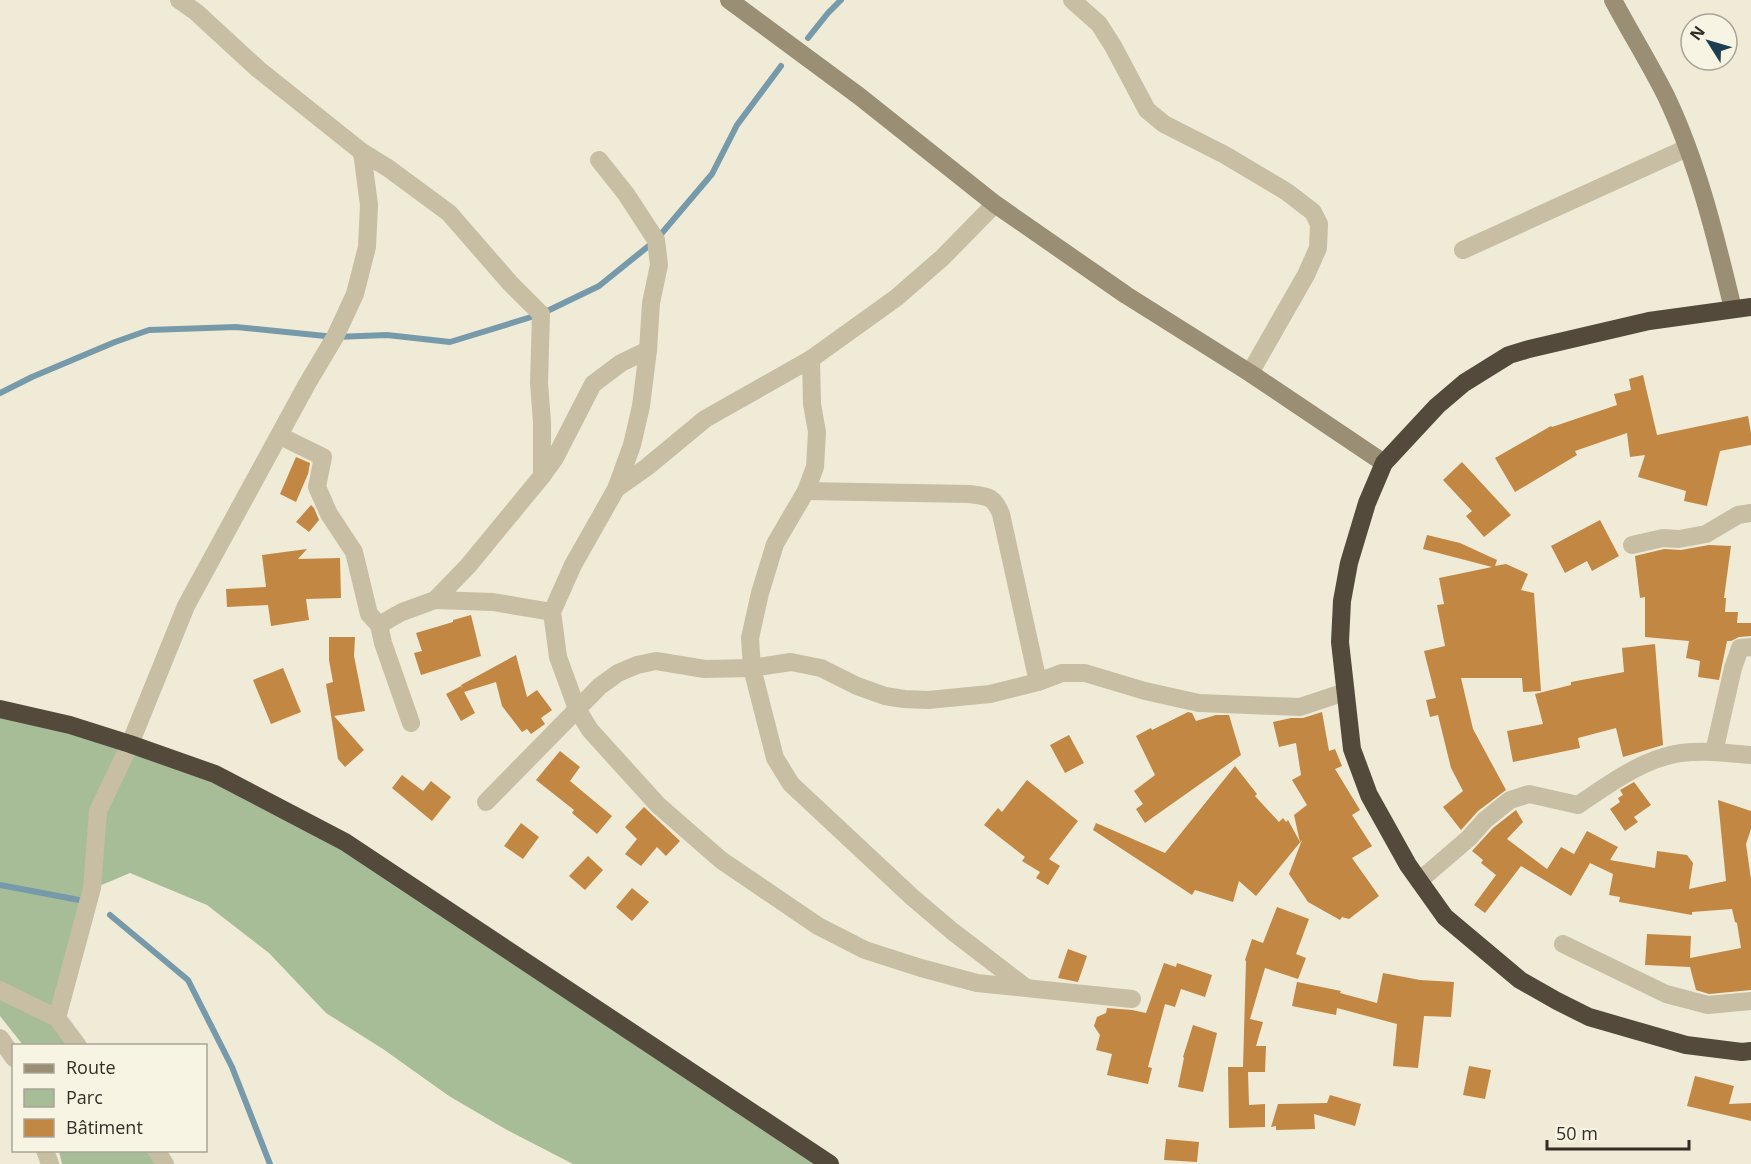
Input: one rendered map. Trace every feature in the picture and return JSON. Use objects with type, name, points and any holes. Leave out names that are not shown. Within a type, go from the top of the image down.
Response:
[{"type":"highway","points":[[1742,308],[1649,321],[1558,341],[1509,355],[1464,383],[1437,406],[1384,463],[1367,503],[1349,563],[1342,601],[1340,642],[1352,749],[1369,795],[1408,865],[1445,917],[1520,980],[1589,1017],[1686,1045],[1742,1052],[1751,1051]]},
{"type":"highway","points":[[0,709],[70,725],[215,774],[345,842],[830,1164]]},
{"type":"street","points":[[179,0],[196,12],[258,69],[362,152],[388,168],[449,213],[510,283],[541,314],[539,383],[542,476]]},
{"type":"street","points":[[729,0],[859,96],[995,204],[1126,295],[1250,373],[1384,463]]},
{"type":"street","points":[[1072,0],[1099,24],[1147,110],[1164,124],[1225,155],[1287,192],[1313,212],[1319,224],[1318,248],[1306,275],[1250,373]]},
{"type":"street","points":[[1613,0],[1666,97],[1687,148],[1742,308]]},
{"type":"street","points":[[1463,250],[1687,148]]},
{"type":"street","points":[[57,1018],[92,888],[98,811],[130,744],[186,606],[335,337],[355,294],[367,247],[369,205],[362,152]]},
{"type":"street","points":[[599,160],[626,194],[656,240],[659,265],[651,303],[641,406],[632,445],[616,489],[573,565],[552,612],[558,657],[576,709],[590,730],[658,805],[721,860],[818,926],[865,950],[977,983],[1132,999]]},
{"type":"street","points":[[616,489],[647,467],[705,419],[811,359],[896,298],[942,258],[995,204]]},
{"type":"street","points":[[435,600],[468,566],[542,476],[563,443],[593,384],[621,363],[648,350]]},
{"type":"street","points":[[811,359],[812,404],[817,432],[815,467],[806,491],[775,544],[760,593],[750,638],[752,668],[775,758],[791,784],[912,897],[1025,987]]},
{"type":"street","points":[[280,436],[323,457],[316,487],[329,514],[354,552],[369,614],[379,625],[411,723]]},
{"type":"street","points":[[806,491],[969,494],[987,496],[996,503],[1001,514],[1038,682]]},
{"type":"street","points":[[1632,545],[1663,538],[1679,539],[1706,534],[1738,515],[1751,513]]},
{"type":"street","points":[[379,625],[402,612],[435,600],[494,602],[552,612]]},
{"type":"street","points":[[1714,752],[1740,648],[1751,647]]},
{"type":"street","points":[[486,802],[576,709],[609,679],[637,665],[656,661],[705,669],[752,668],[791,662],[821,668],[857,686],[885,696],[928,700],[990,694],[1038,682],[1062,673],[1085,673],[1145,692],[1199,703],[1300,707],[1345,692]]},
{"type":"street","points":[[1419,881],[1510,800],[1529,794],[1578,805],[1655,760],[1681,753],[1714,752],[1751,755]]},
{"type":"street","points":[[1563,944],[1666,994],[1708,1005],[1751,1001]]},
{"type":"street","points":[[0,990],[57,1018],[76,1044]]},
{"type":"street","points":[[0,1038],[12,1055]]},
{"type":"green space","points":[[0,709],[130,744],[345,842],[830,1164],[573,1164],[507,1130],[449,1096],[383,1049],[326,1013],[269,953],[207,905],[130,873],[92,889],[57,1018],[77,1044],[22,1044],[0,1016]]},
{"type":"green space","points":[[59,1152],[157,1152],[165,1164],[62,1164]]},
{"type":"building","points":[[1643,375],[1657,435],[1748,416],[1751,445],[1720,451],[1707,506],[1684,501],[1686,491],[1638,477],[1645,455],[1630,457],[1627,433],[1575,451],[1577,455],[1515,492],[1495,458],[1551,426],[1617,405],[1614,394],[1631,390],[1629,379]]},
{"type":"building","points":[[296,457],[310,463],[308,474],[296,502],[280,494]]},
{"type":"building","points":[[1462,462],[1511,515],[1484,537],[1466,516],[1472,511],[1443,480]]},
{"type":"building","points":[[311,505],[319,520],[309,532],[296,522]]},
{"type":"building","points":[[1600,520],[1619,556],[1592,571],[1587,561],[1565,573],[1551,546]]},
{"type":"building","points":[[1427,535],[1460,543],[1497,560],[1495,566],[1506,564],[1528,574],[1521,590],[1534,593],[1541,691],[1523,692],[1522,678],[1461,678],[1473,729],[1506,790],[1478,811],[1461,830],[1443,807],[1463,791],[1451,768],[1438,715],[1430,717],[1426,700],[1436,698],[1424,651],[1445,646],[1437,605],[1444,604],[1439,578],[1492,567],[1423,549]]},
{"type":"building","points":[[1709,545],[1731,546],[1724,598],[1726,598],[1725,612],[1738,612],[1737,623],[1751,623],[1751,636],[1727,641],[1719,680],[1698,677],[1700,661],[1686,658],[1689,641],[1645,637],[1645,597],[1640,598],[1635,556],[1664,549],[1681,550]]},
{"type":"building","points":[[307,549],[298,559],[340,558],[341,598],[306,599],[309,620],[271,626],[268,605],[227,607],[226,589],[266,587],[262,555]]},
{"type":"building","points":[[471,615],[481,656],[421,675],[414,653],[422,651],[416,633]]},
{"type":"building","points":[[329,637],[355,637],[354,656],[365,711],[334,716],[364,750],[345,767],[338,759],[326,684],[333,682],[329,660]]},
{"type":"building","points":[[1655,644],[1663,745],[1623,757],[1616,728],[1578,738],[1580,748],[1513,762],[1507,731],[1543,724],[1535,694],[1571,685],[1571,682],[1624,672],[1622,648]]},
{"type":"building","points":[[516,655],[527,697],[537,690],[552,710],[541,718],[545,724],[531,734],[527,729],[522,732],[502,706],[496,682],[464,692],[475,713],[461,721],[446,694],[461,686],[463,689],[461,685]]},
{"type":"building","points":[[283,668],[301,712],[271,724],[253,680]]},
{"type":"building","points":[[1188,712],[1192,713],[1196,721],[1216,715],[1229,715],[1241,755],[1145,823],[1136,809],[1143,804],[1134,791],[1155,775],[1136,736]]},
{"type":"building","points":[[1322,712],[1329,751],[1335,749],[1342,766],[1335,769],[1360,810],[1352,815],[1372,846],[1352,858],[1379,896],[1349,919],[1342,917],[1340,920],[1308,902],[1289,874],[1302,840],[1256,896],[1239,881],[1233,902],[1195,890],[1192,895],[1093,830],[1096,823],[1165,853],[1235,766],[1257,794],[1255,796],[1279,822],[1283,818],[1286,822],[1288,820],[1300,842],[1294,815],[1307,805],[1292,780],[1301,775],[1296,743],[1279,747],[1273,722],[1303,718]]},
{"type":"building","points":[[1069,735],[1084,763],[1065,773],[1050,745]]},
{"type":"building","points":[[560,751],[580,767],[570,781],[612,816],[597,834],[572,813],[574,810],[536,780]]},
{"type":"building","points":[[402,775],[423,791],[431,781],[451,797],[432,821],[392,788]]},
{"type":"building","points":[[1027,780],[1078,821],[1049,859],[1060,866],[1048,885],[1036,878],[1040,872],[1022,861],[1025,857],[984,825],[998,808],[1002,812]]},
{"type":"building","points":[[1634,782],[1651,805],[1634,817],[1638,822],[1625,831],[1610,809],[1620,802],[1618,798],[1623,795],[1620,790]]},
{"type":"building","points":[[1718,800],[1751,811],[1751,829],[1746,844],[1751,879],[1751,990],[1709,994],[1696,990],[1690,967],[1645,965],[1647,934],[1691,936],[1690,958],[1741,948],[1732,909],[1692,912],[1692,915],[1619,902],[1620,897],[1609,895],[1613,874],[1590,863],[1571,896],[1521,866],[1485,913],[1474,905],[1496,875],[1481,863],[1483,860],[1472,851],[1493,828],[1516,810],[1523,822],[1507,839],[1547,869],[1561,847],[1574,854],[1587,831],[1618,847],[1610,860],[1655,868],[1657,851],[1687,855],[1693,863],[1689,889],[1726,881]]},
{"type":"building","points":[[644,807],[680,841],[666,856],[657,847],[641,866],[625,854],[637,839],[625,827]]},
{"type":"building","points":[[521,823],[539,837],[523,859],[504,846]]},
{"type":"building","points":[[588,856],[603,870],[585,890],[569,876]]},
{"type":"building","points":[[632,888],[649,902],[632,921],[616,907]]},
{"type":"building","points":[[1277,907],[1309,919],[1296,954],[1306,958],[1298,979],[1265,968],[1250,1019],[1263,1022],[1256,1046],[1266,1046],[1265,1072],[1248,1072],[1249,1105],[1265,1104],[1265,1127],[1229,1128],[1228,1067],[1243,1067],[1245,960],[1252,939],[1263,943]]},
{"type":"building","points":[[1068,949],[1087,956],[1078,982],[1058,978]]},
{"type":"building","points":[[1164,963],[1176,967],[1177,963],[1212,975],[1205,997],[1181,989],[1175,1007],[1165,1004],[1148,1067],[1152,1068],[1148,1084],[1107,1075],[1112,1054],[1096,1050],[1100,1035],[1094,1026],[1097,1017],[1106,1013],[1107,1008],[1146,1013]]},
{"type":"building","points":[[1383,973],[1420,980],[1454,982],[1451,1017],[1424,1016],[1418,1068],[1393,1066],[1397,1024],[1337,1008],[1336,1015],[1292,1006],[1297,982],[1341,991],[1340,993],[1377,1003]]},
{"type":"building","points":[[1193,1025],[1217,1033],[1203,1092],[1178,1087],[1183,1057]]},
{"type":"building","points":[[1469,1066],[1491,1070],[1485,1099],[1463,1095]]},
{"type":"building","points":[[1695,1076],[1734,1086],[1729,1104],[1751,1103],[1751,1121],[1687,1106]]},
{"type":"building","points":[[1330,1095],[1361,1104],[1355,1126],[1314,1114],[1315,1129],[1276,1130],[1276,1126],[1271,1127],[1278,1104],[1327,1103]]},
{"type":"building","points":[[1166,1139],[1199,1142],[1197,1162],[1164,1160]]},
{"type":"waterway","points":[[808,38],[841,0]]},
{"type":"waterway","points":[[0,393],[32,377],[149,330],[236,327],[335,337],[387,335],[450,342],[541,314],[599,286],[656,240],[712,174],[737,125],[781,66]]},
{"type":"waterway","points":[[0,885],[79,900]]},
{"type":"waterway","points":[[110,915],[188,980],[232,1067],[270,1164]]}]
